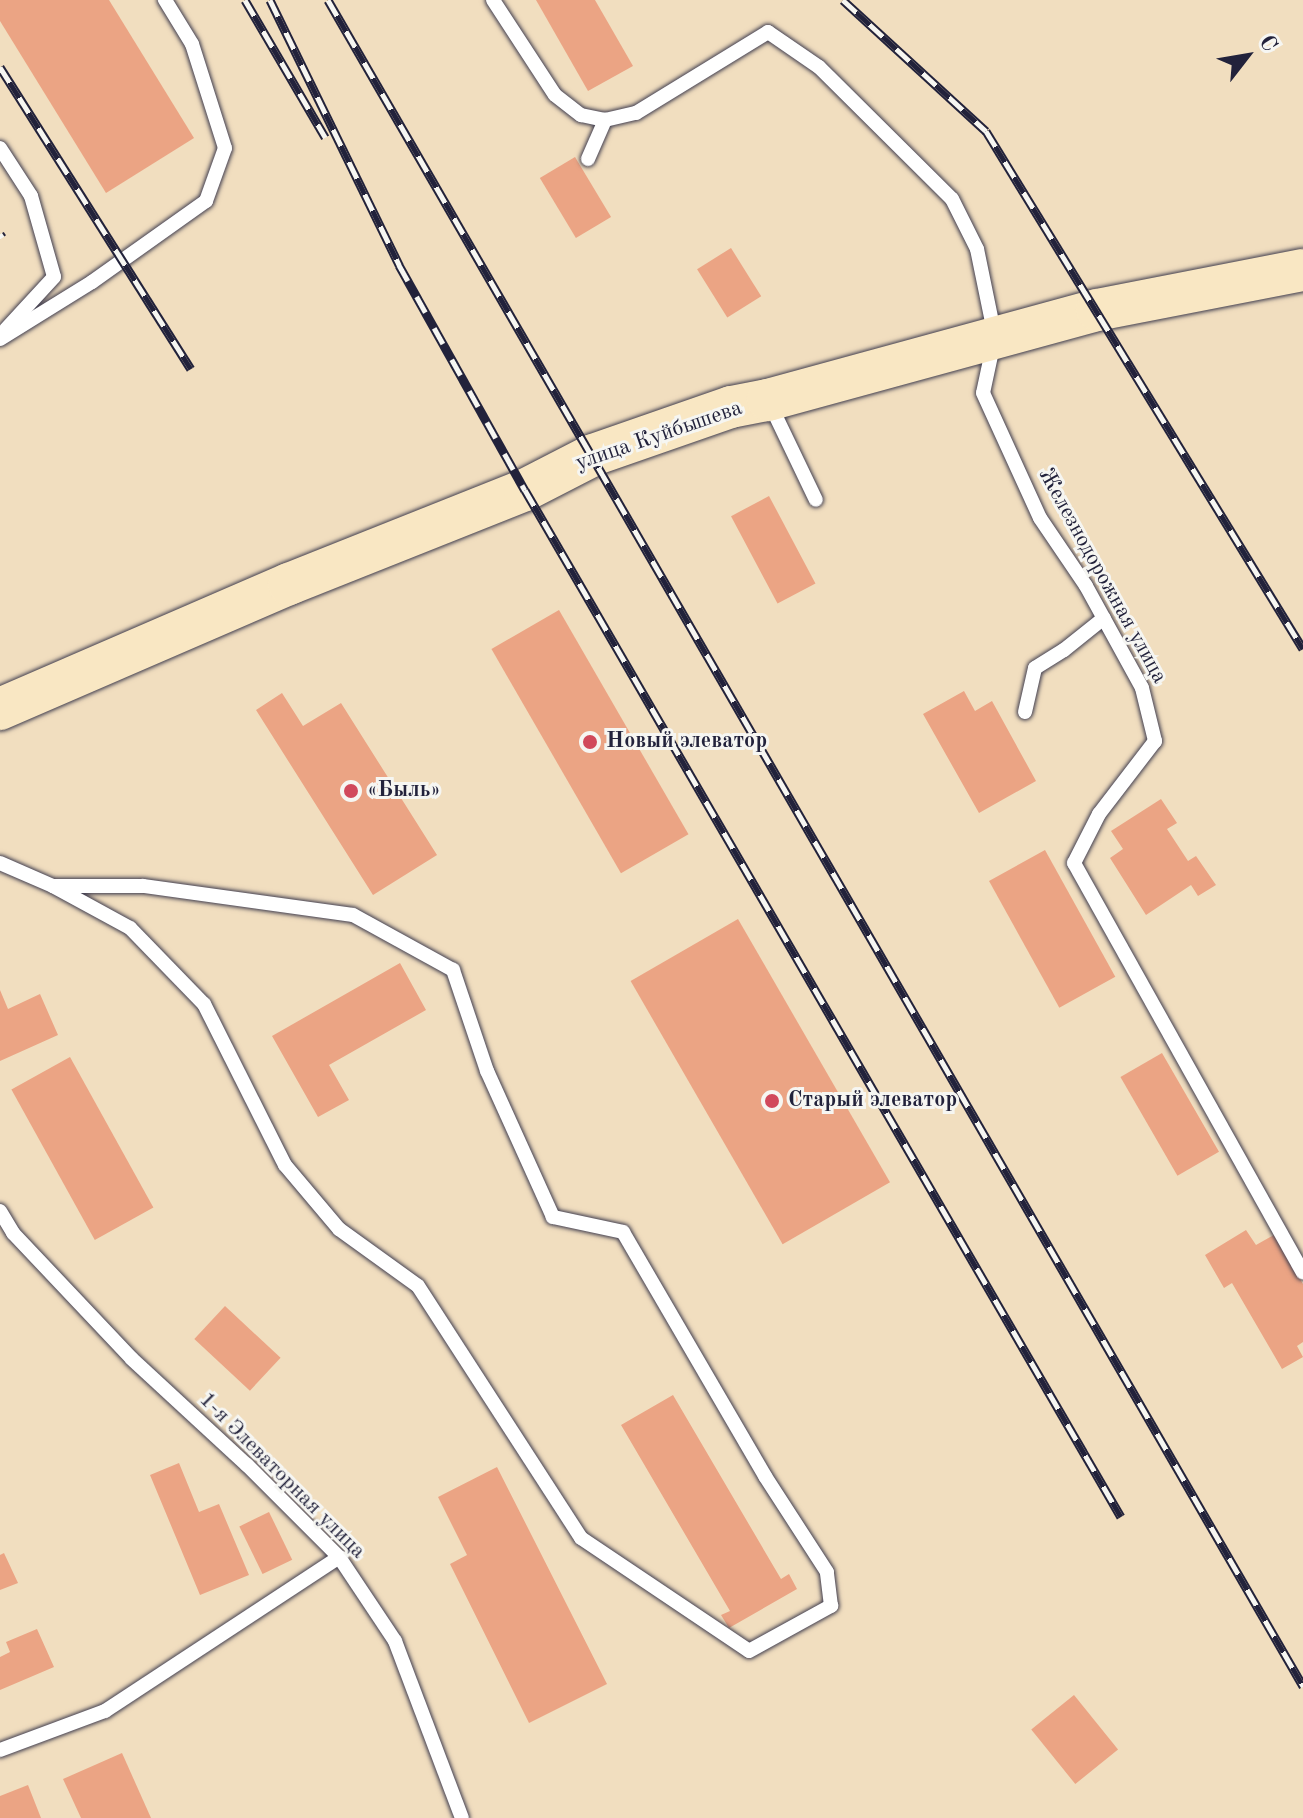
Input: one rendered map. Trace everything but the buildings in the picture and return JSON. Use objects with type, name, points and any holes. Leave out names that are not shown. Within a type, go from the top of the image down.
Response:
[{"type":"street","name":"улица Куйбышева","points":[[0,709],[289,584],[525,490],[593,455],[731,407],[768,400],[1097,310],[1303,270]]},
{"type":"lane","points":[[0,337],[92,282],[206,201],[225,148],[192,44],[165,0]]},
{"type":"lane","points":[[493,0],[555,95],[581,115],[605,120],[588,159]]},
{"type":"lane","name":"Железнодорожная улица","points":[[605,120],[636,113],[768,32],[819,67],[952,199],[977,249],[995,337],[983,393],[1040,518],[1104,618],[1142,688],[1155,741],[1099,814],[1074,863],[1303,1272]]},
{"type":"lane","points":[[0,148],[31,196],[54,277],[0,337]]},
{"type":"lane","points":[[768,400],[816,500]]},
{"type":"lane","points":[[1025,712],[1035,668],[1104,618]]},
{"type":"lane","points":[[0,863],[53,886],[130,928],[204,1004],[285,1165],[339,1229],[418,1286],[581,1538],[749,1651],[831,1606],[827,1572],[677,1330],[623,1232],[553,1217],[487,1071],[453,970],[353,915],[143,886],[53,886]]},
{"type":"lane","name":"1-я Элеваторная улица","points":[[0,1211],[13,1233],[132,1359],[247,1465],[339,1557],[395,1641],[462,1818]]},
{"type":"lane","points":[[0,1750],[105,1711],[339,1557]]},
{"type":"railway","points":[[245,0],[325,137]]},
{"type":"railway","points":[[270,0],[399,265],[525,490],[1121,1517]]},
{"type":"railway","points":[[328,0],[1303,1686]]},
{"type":"railway","points":[[843,0],[986,131],[1303,649]]},
{"type":"railway","points":[[0,67],[191,369]]},
{"type":"place","name":"Новый элеватор","points":[[590,742]]},
{"type":"place","name":"«Быль»","points":[[351,791]]},
{"type":"place","name":"Старый элеватор","points":[[772,1101]]}]
